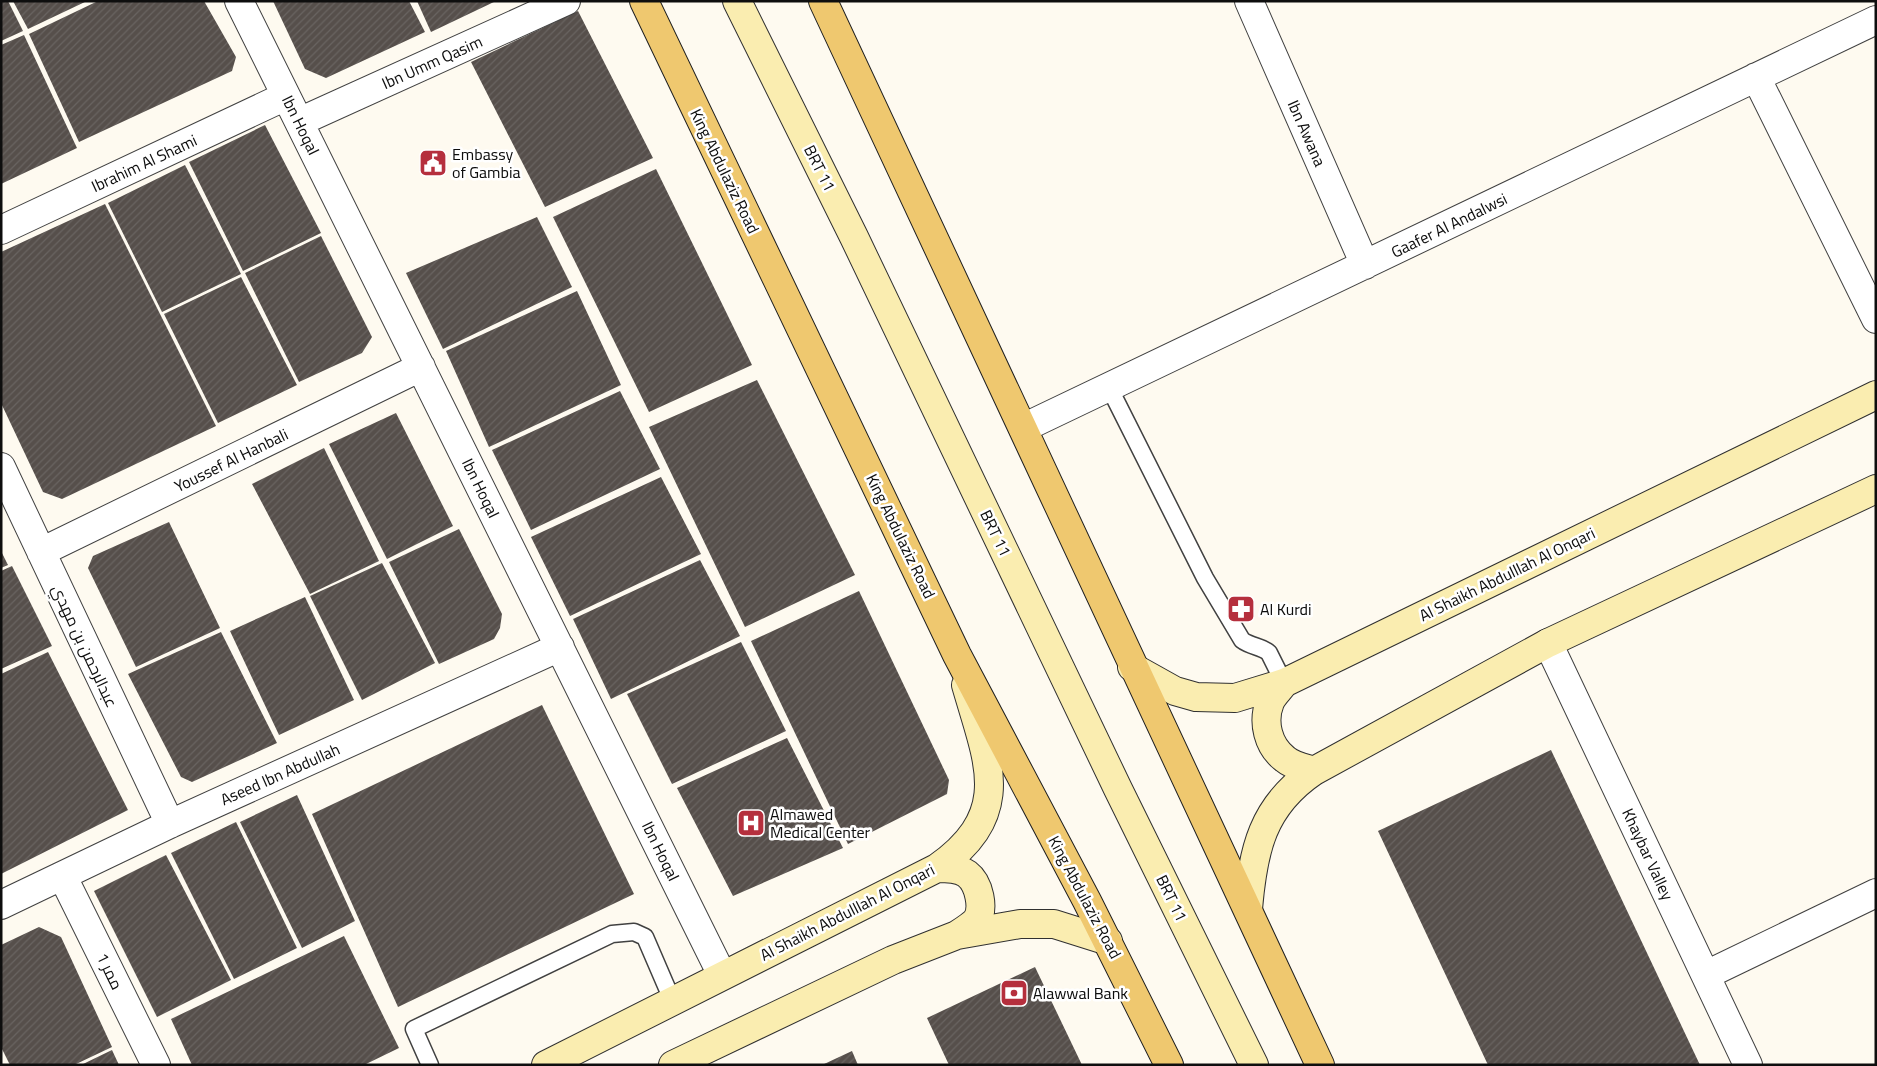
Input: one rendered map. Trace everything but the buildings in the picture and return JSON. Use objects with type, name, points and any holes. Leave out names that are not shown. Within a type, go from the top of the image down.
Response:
[{"type":"main road","name":"King Abdulaziz Road","points":[[644,1],[957,655],[1108,941],[1169,1065]]},
{"type":"main road","points":[[823,1],[1023,428],[1132,667],[1248,909],[1320,1065]]},
{"type":"street","name":"Ibn Hoqal","points":[[239,1],[722,975]]},
{"type":"street","name":"Ibn Umm Qasim","points":[[299,122],[566,1]]},
{"type":"street","name":"BRT 11","points":[[737,1],[854,237],[1114,780],[1254,1065]]},
{"type":"street","name":"Ibn Awana","points":[[1248,1],[1365,265]]},
{"type":"street","name":"Gaafer Al Andalwsi","points":[[1023,428],[1876,20]]},
{"type":"street","points":[[1756,78],[1876,319]]},
{"type":"street","name":"Ibrahim Al Shami","points":[[1,230],[286,96]]},
{"type":"street","name":"Youssef Al Hanbali","points":[[41,552],[421,367]]},
{"type":"street","name":"Al Shaikh Abdulllah Al Onqari","points":[[1132,667],[1175,691],[1196,697],[1236,698],[1284,683],[1876,395]]},
{"type":"street","name":"عبدالرحمن بن مهدي","points":[[1,467],[170,824]]},
{"type":"street","points":[[1248,909],[1251,866],[1265,824],[1294,785],[1314,771],[1548,643],[1876,489]]},
{"type":"street","name":"Khaybar Valley","points":[[1548,643],[1748,1065]]},
{"type":"street","name":"Aseed Ibn Abdullah","points":[[1,904],[63,877],[170,824],[560,647]]},
{"type":"street","name":"Al Shaikh Abdulllah Al Onqari","points":[[546,1065],[937,868],[954,856],[975,833],[987,811],[989,767],[957,655]]},
{"type":"street","points":[[1284,683],[1271,700],[1266,717],[1268,734],[1275,750],[1286,761],[1314,771]]},
{"type":"street","points":[[937,868],[953,868],[967,874],[974,883],[980,903],[976,921],[957,935]]},
{"type":"street","name":"ممر 1","points":[[63,877],[156,1065]]},
{"type":"street","points":[[1706,975],[1876,893]]},
{"type":"street","points":[[674,1065],[893,960],[957,935],[1020,924],[1054,924],[1108,941]]},
{"type":"lane","points":[[1109,388],[1205,578],[1237,633],[1251,647],[1265,649],[1269,653],[1284,683]]},
{"type":"lane","points":[[430,1065],[414,1029],[612,934],[624,931],[634,932],[645,937],[673,1002]]},
{"type":"place","name":"Embassy of Gambia","points":[[433,163]]},
{"type":"place","name":"Al Kurdi","points":[[1241,609]]},
{"type":"place","name":"Almawed Medical Center","points":[[751,823]]},
{"type":"place","name":"Alawwal Bank","points":[[1014,993]]}]
